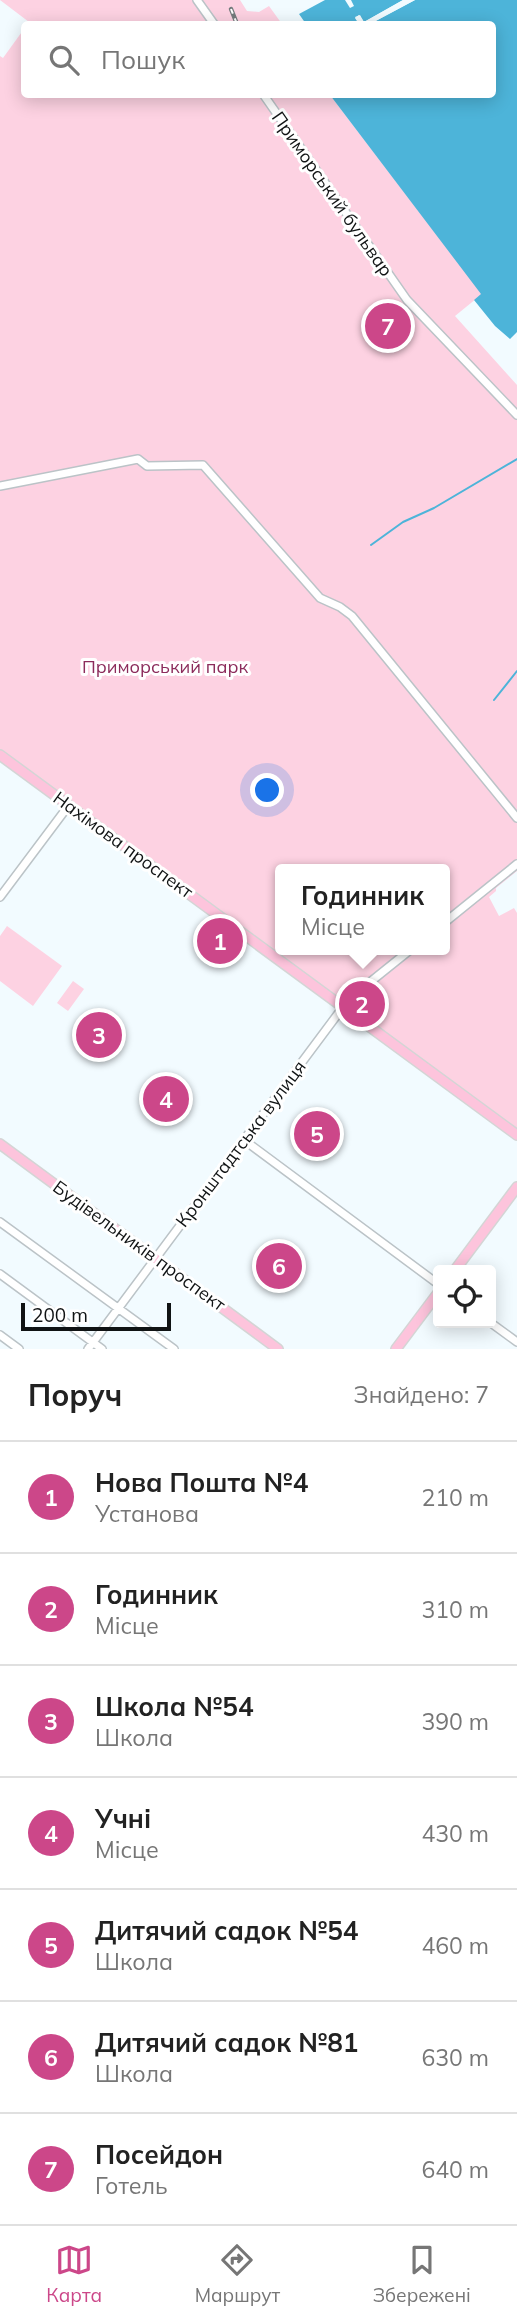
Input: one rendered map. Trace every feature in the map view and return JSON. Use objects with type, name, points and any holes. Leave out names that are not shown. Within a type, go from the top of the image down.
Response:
[{"type":"main road","name":"Нахімова проспект","points":[[0,755],[517,1135]]},
{"type":"main road","name":"Будівельників проспект","points":[[1,1147],[278,1349]]},
{"type":"main road","points":[[459,1265],[517,1187]]},
{"type":"main road","points":[[396,1349],[433,1300]]},
{"type":"street","points":[[197,0],[212,21]]},
{"type":"street","name":"Приморський бульвар","points":[[266,98],[407,300],[517,415]]},
{"type":"street","points":[[0,486],[138,459],[141,464],[147,466],[203,465],[320,598],[352,616],[517,818]]},
{"type":"street","points":[[0,897],[69,805]]},
{"type":"street","points":[[450,918],[517,864]]},
{"type":"street","name":"Кронштадтська вулиця","points":[[91,1346],[343,1007],[404,955]]},
{"type":"street","points":[[244,1140],[433,1280]]},
{"type":"street","points":[[0,1222],[174,1349]]},
{"type":"street","points":[[0,1274],[91,1346],[102,1349]]},
{"type":"street","points":[[496,1326],[517,1342]]},
{"type":"street","points":[[0,1335],[19,1349]]},
{"type":"green space","points":[[0,0],[194,0],[208,21],[28,21]]},
{"type":"green space","points":[[201,0],[240,0],[247,11],[259,12],[269,6],[280,21],[216,21]]},
{"type":"green space","name":"Приморський парк","points":[[21,33],[21,98],[260,98],[404,301],[517,420],[517,871],[489,897],[499,916],[514,908],[517,913],[517,1136],[0,752],[0,487],[135,460],[132,456],[0,482],[0,56],[3,58]]},
{"type":"green space","points":[[268,98],[332,98],[482,294],[455,316],[517,385],[517,411],[409,298]]},
{"type":"green space","points":[[7,926],[62,966],[33,1006],[0,981],[0,936]]},
{"type":"green space","points":[[73,981],[84,989],[68,1011],[57,1003]]},
{"type":"water","points":[[325,0],[345,0],[350,8],[354,6],[351,0],[403,0],[366,21],[359,15],[355,18],[357,21],[304,21],[299,14]]},
{"type":"water","points":[[415,0],[517,0],[517,332],[510,339],[495,326],[474,300],[481,294],[332,98],[496,98],[496,21],[376,21]]},
{"type":"pier","points":[[403,0],[415,0],[376,21],[366,21]]},
{"type":"pier","points":[[360,15],[363,21],[357,21],[355,17]]},
{"type":"waterway","points":[[371,545],[403,522],[434,508],[517,459]]},
{"type":"waterway","points":[[494,700],[517,671]]},
{"type":"railway","points":[[231,9],[236,21]]},
{"type":"place","name":"Посейдон","points":[[388,326]]},
{"type":"place","name":"Нова Пошта №4","points":[[220,941]]},
{"type":"place","name":"Годинник","points":[[362,1004]]},
{"type":"place","name":"Школа №54","points":[[99,1035]]},
{"type":"place","name":"Учні","points":[[166,1099]]},
{"type":"place","name":"Дитячий садок №54","points":[[317,1134]]},
{"type":"place","name":"Дитячий садок №81","points":[[279,1266]]}]
